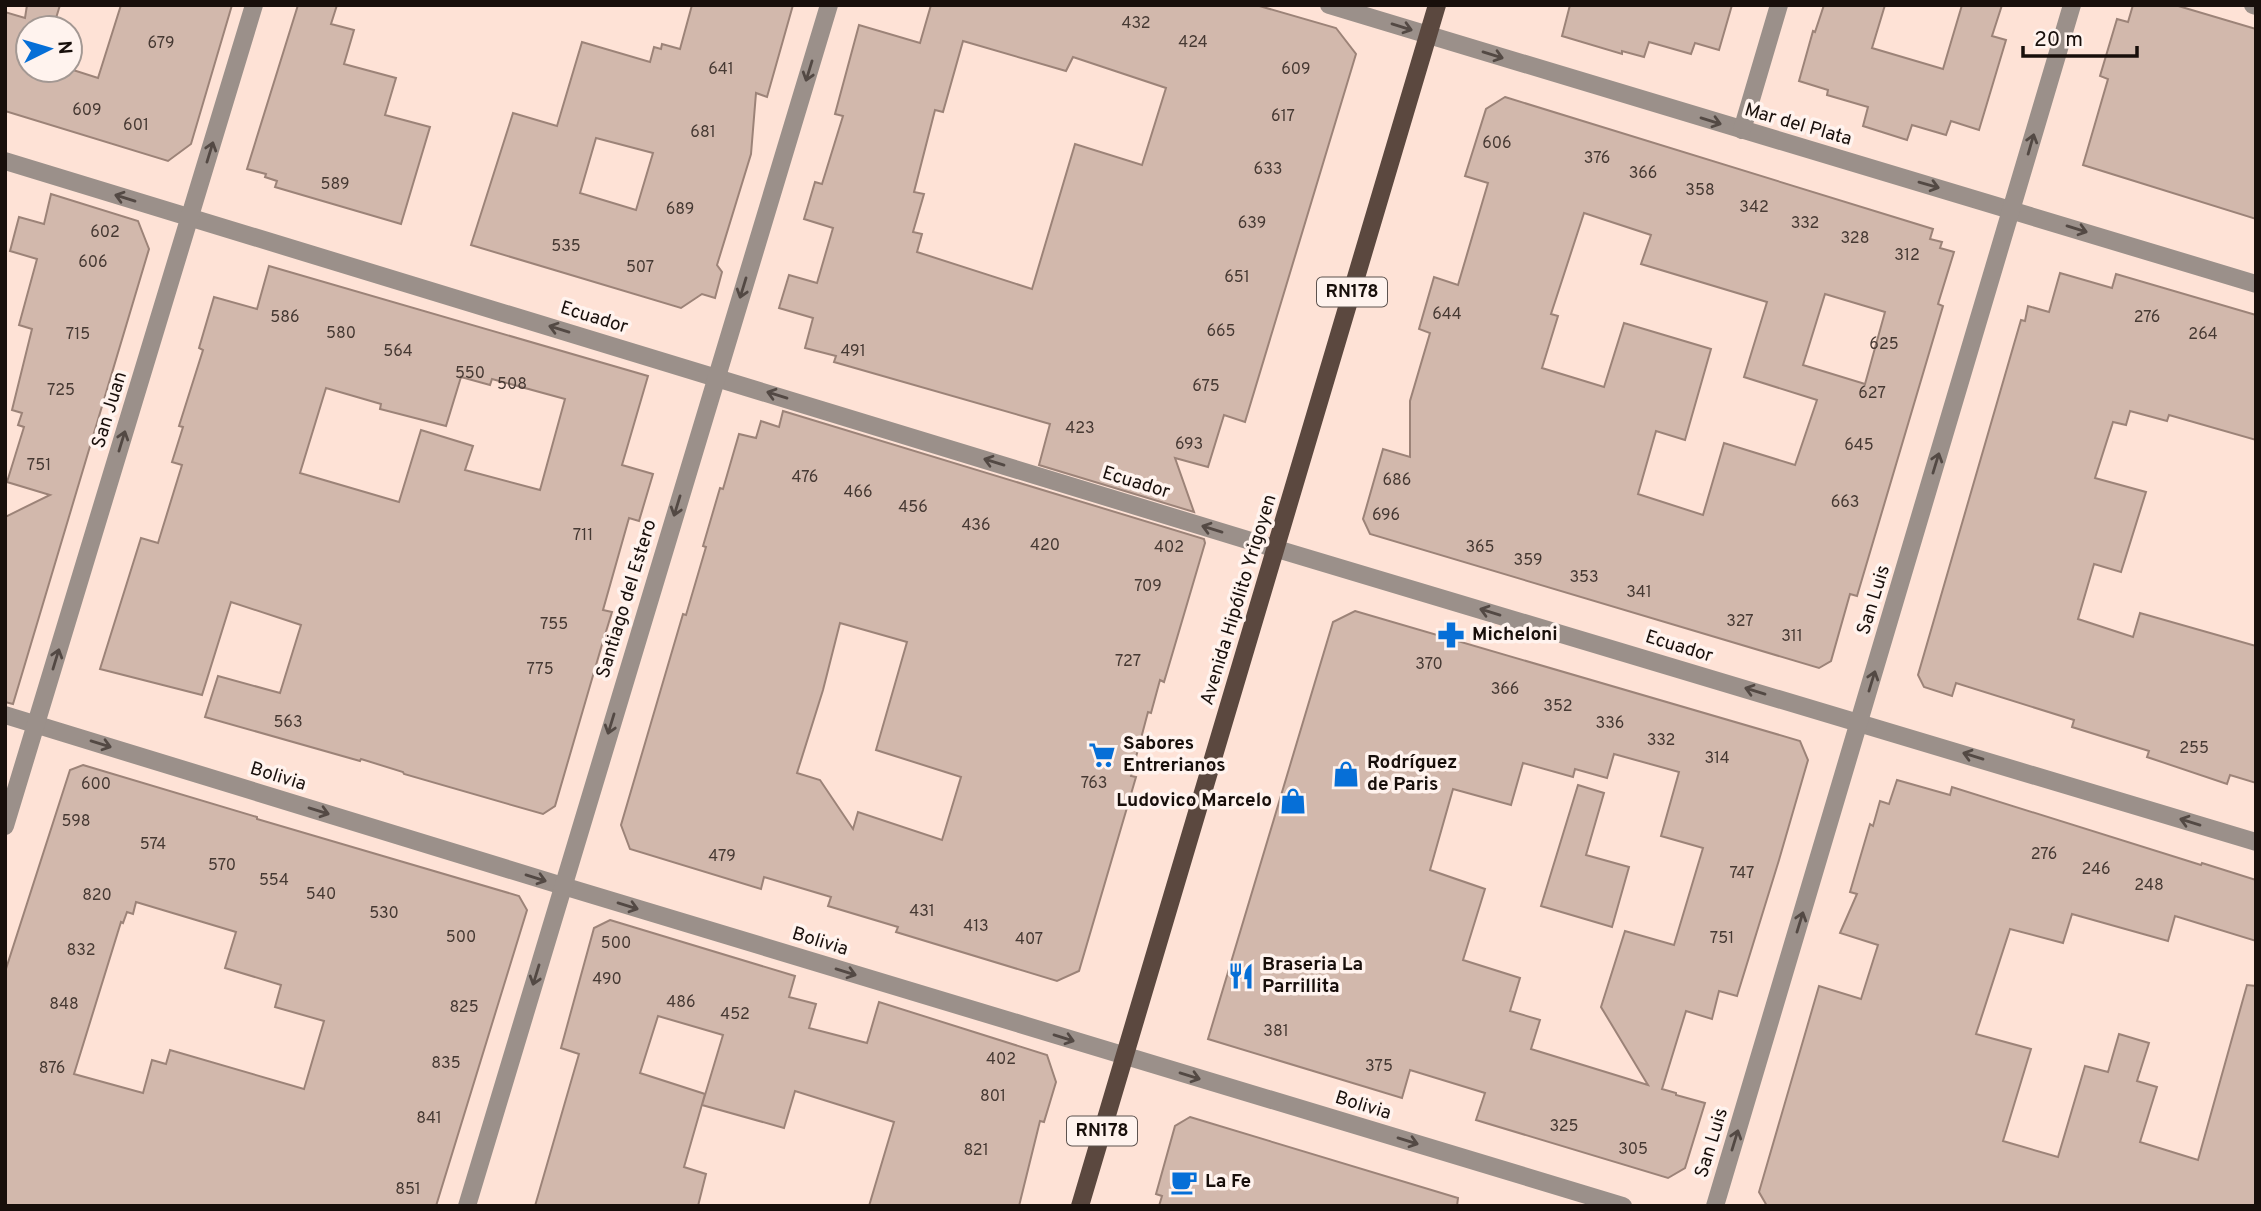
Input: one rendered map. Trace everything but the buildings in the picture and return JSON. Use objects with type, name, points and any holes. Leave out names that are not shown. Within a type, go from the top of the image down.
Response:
[{"type":"main road","name":"Avenida Hipólito Yrigoyen","points":[[1080,1206],[1437,5]]},
{"type":"street","name":"San Juan","points":[[5,826],[254,5]]},
{"type":"street","name":"Santiago del Estero","points":[[467,1206],[829,5]]},
{"type":"street","name":"Mar del Plata","points":[[1329,5],[2256,284]]},
{"type":"street","points":[[1742,130],[1779,5]]},
{"type":"street","name":"San Luis","points":[[1715,1206],[2072,5]]},
{"type":"street","name":"Ecuador","points":[[5,161],[2256,842]]},
{"type":"street","name":"Bolivia","points":[[5,715],[563,887],[1623,1206]]},
{"type":"place","name":"Micheloni","points":[[1451,635]]},
{"type":"place","name":"Sabores Entrerianos","points":[[1102,755]]},
{"type":"place","name":"Rodríguez de Paris","points":[[1346,774]]},
{"type":"place","name":"Ludovico Marcelo","points":[[1293,801]]},
{"type":"place","name":"Braseria La Parrillita","points":[[1241,976]]},
{"type":"place","name":"La Fe","points":[[1184,1182]]}]
